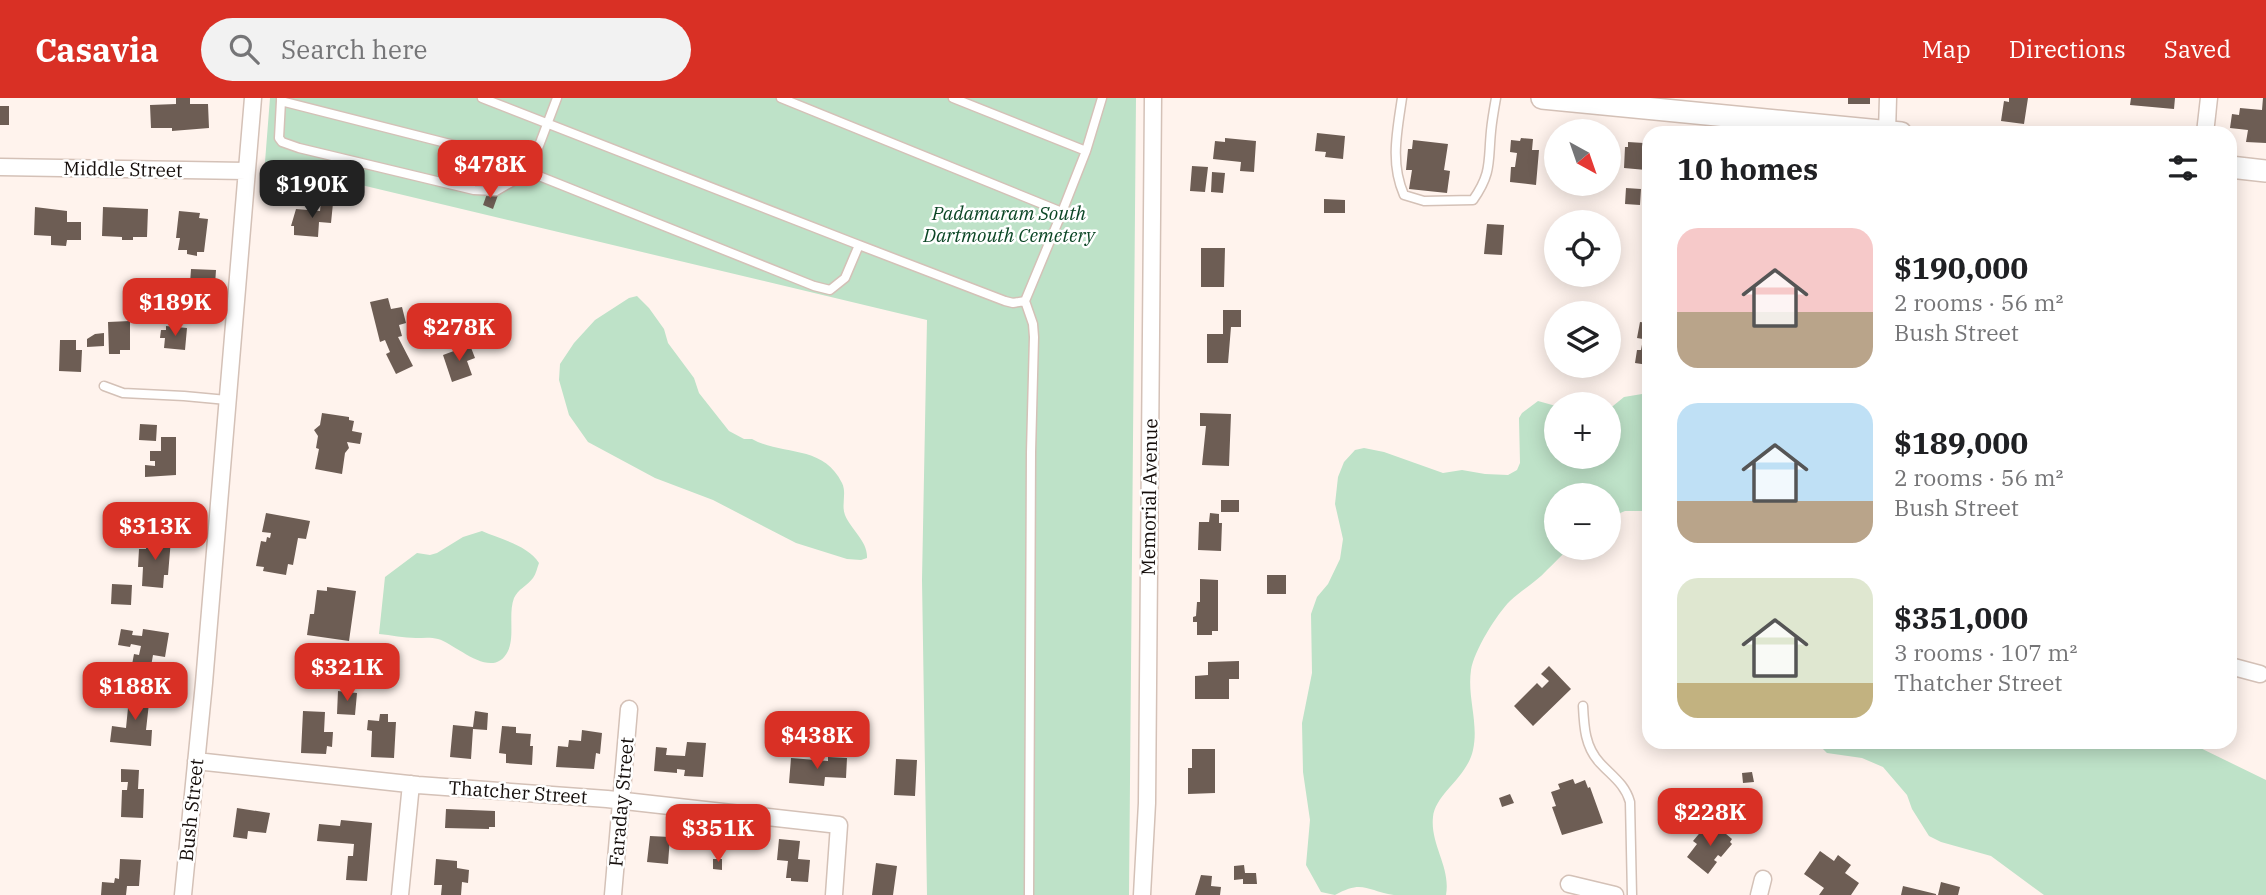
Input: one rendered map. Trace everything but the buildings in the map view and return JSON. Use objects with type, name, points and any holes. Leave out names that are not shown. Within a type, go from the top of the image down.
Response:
[{"type":"street","name":"Bush Street","points":[[183,895],[253,98]]},
{"type":"street","name":"Memorial Avenue","points":[[1142,895],[1147,803],[1153,98]]},
{"type":"street","points":[[1888,98],[1893,126]]},
{"type":"street","points":[[2206,126],[2209,98]]},
{"type":"street","points":[[1556,99],[1805,126]]},
{"type":"street","name":"Middle Street","points":[[0,167],[246,170]]},
{"type":"street","points":[[2237,168],[2266,171]]},
{"type":"street","points":[[2237,668],[2260,674]]},
{"type":"street","name":"Faraday Street","points":[[613,895],[629,709]]},
{"type":"street","name":"Thatcher Street","points":[[196,761],[411,784],[620,800],[839,825],[834,895]]},
{"type":"street","points":[[400,895],[411,784]]},
{"type":"street","points":[[1759,895],[1763,878]]},
{"type":"street","points":[[1569,884],[1615,895]]},
{"type":"lane","points":[[482,98],[1005,301],[1025,301]]},
{"type":"lane","points":[[557,98],[529,172],[496,191],[474,190],[299,148],[282,142],[279,138],[281,99],[458,146],[529,172],[814,286],[830,290],[845,278],[859,245]]},
{"type":"lane","points":[[781,98],[1062,212]]},
{"type":"lane","points":[[953,98],[1086,151]]},
{"type":"lane","points":[[1029,895],[1034,337],[1033,324],[1025,301],[1086,151],[1101,98]]},
{"type":"lane","points":[[1402,98],[1394,156],[1398,181],[1404,195],[1424,201],[1473,200],[1483,186],[1490,164],[1496,98]]},
{"type":"lane","points":[[104,386],[123,393],[227,400]]},
{"type":"lane","points":[[1583,706],[1584,733],[1589,745],[1598,762],[1627,791],[1630,802],[1632,895]]},
{"type":"green space","name":"Padamaram South Dartmouth Cemetery","points":[[270,98],[1136,98],[1129,895],[927,895],[922,580],[927,320],[265,162]]},
{"type":"green space","points":[[637,296],[664,329],[668,343],[694,378],[699,393],[729,431],[744,439],[813,456],[834,471],[843,487],[845,515],[865,546],[867,558],[847,559],[796,543],[713,500],[655,478],[588,442],[569,415],[559,380],[560,364],[574,343],[595,320],[629,298]]},
{"type":"green space","points":[[1642,394],[1642,511],[1621,513],[1621,483],[1544,483],[1544,560],[1558,560],[1504,607],[1476,653],[1470,680],[1475,730],[1473,750],[1464,769],[1439,801],[1433,817],[1434,837],[1446,875],[1446,895],[1394,895],[1359,887],[1335,895],[1321,892],[1306,865],[1310,820],[1303,772],[1302,723],[1312,673],[1311,614],[1317,597],[1328,584],[1340,559],[1343,539],[1335,504],[1338,477],[1344,462],[1355,450],[1364,448],[1384,452],[1443,473],[1462,470],[1508,475],[1517,470],[1520,463],[1519,418],[1538,401],[1544,403],[1544,469],[1621,469],[1621,399]]},
{"type":"green space","points":[[482,531],[521,548],[539,563],[533,578],[514,598],[510,645],[501,660],[484,662],[435,638],[379,634],[385,577],[417,553],[437,553],[463,537]]},
{"type":"green space","points":[[1823,749],[2202,749],[2266,780],[2266,895],[2044,895],[1991,856],[1929,836],[1912,809],[1907,795],[1883,767],[1862,758],[1827,753]]}]
